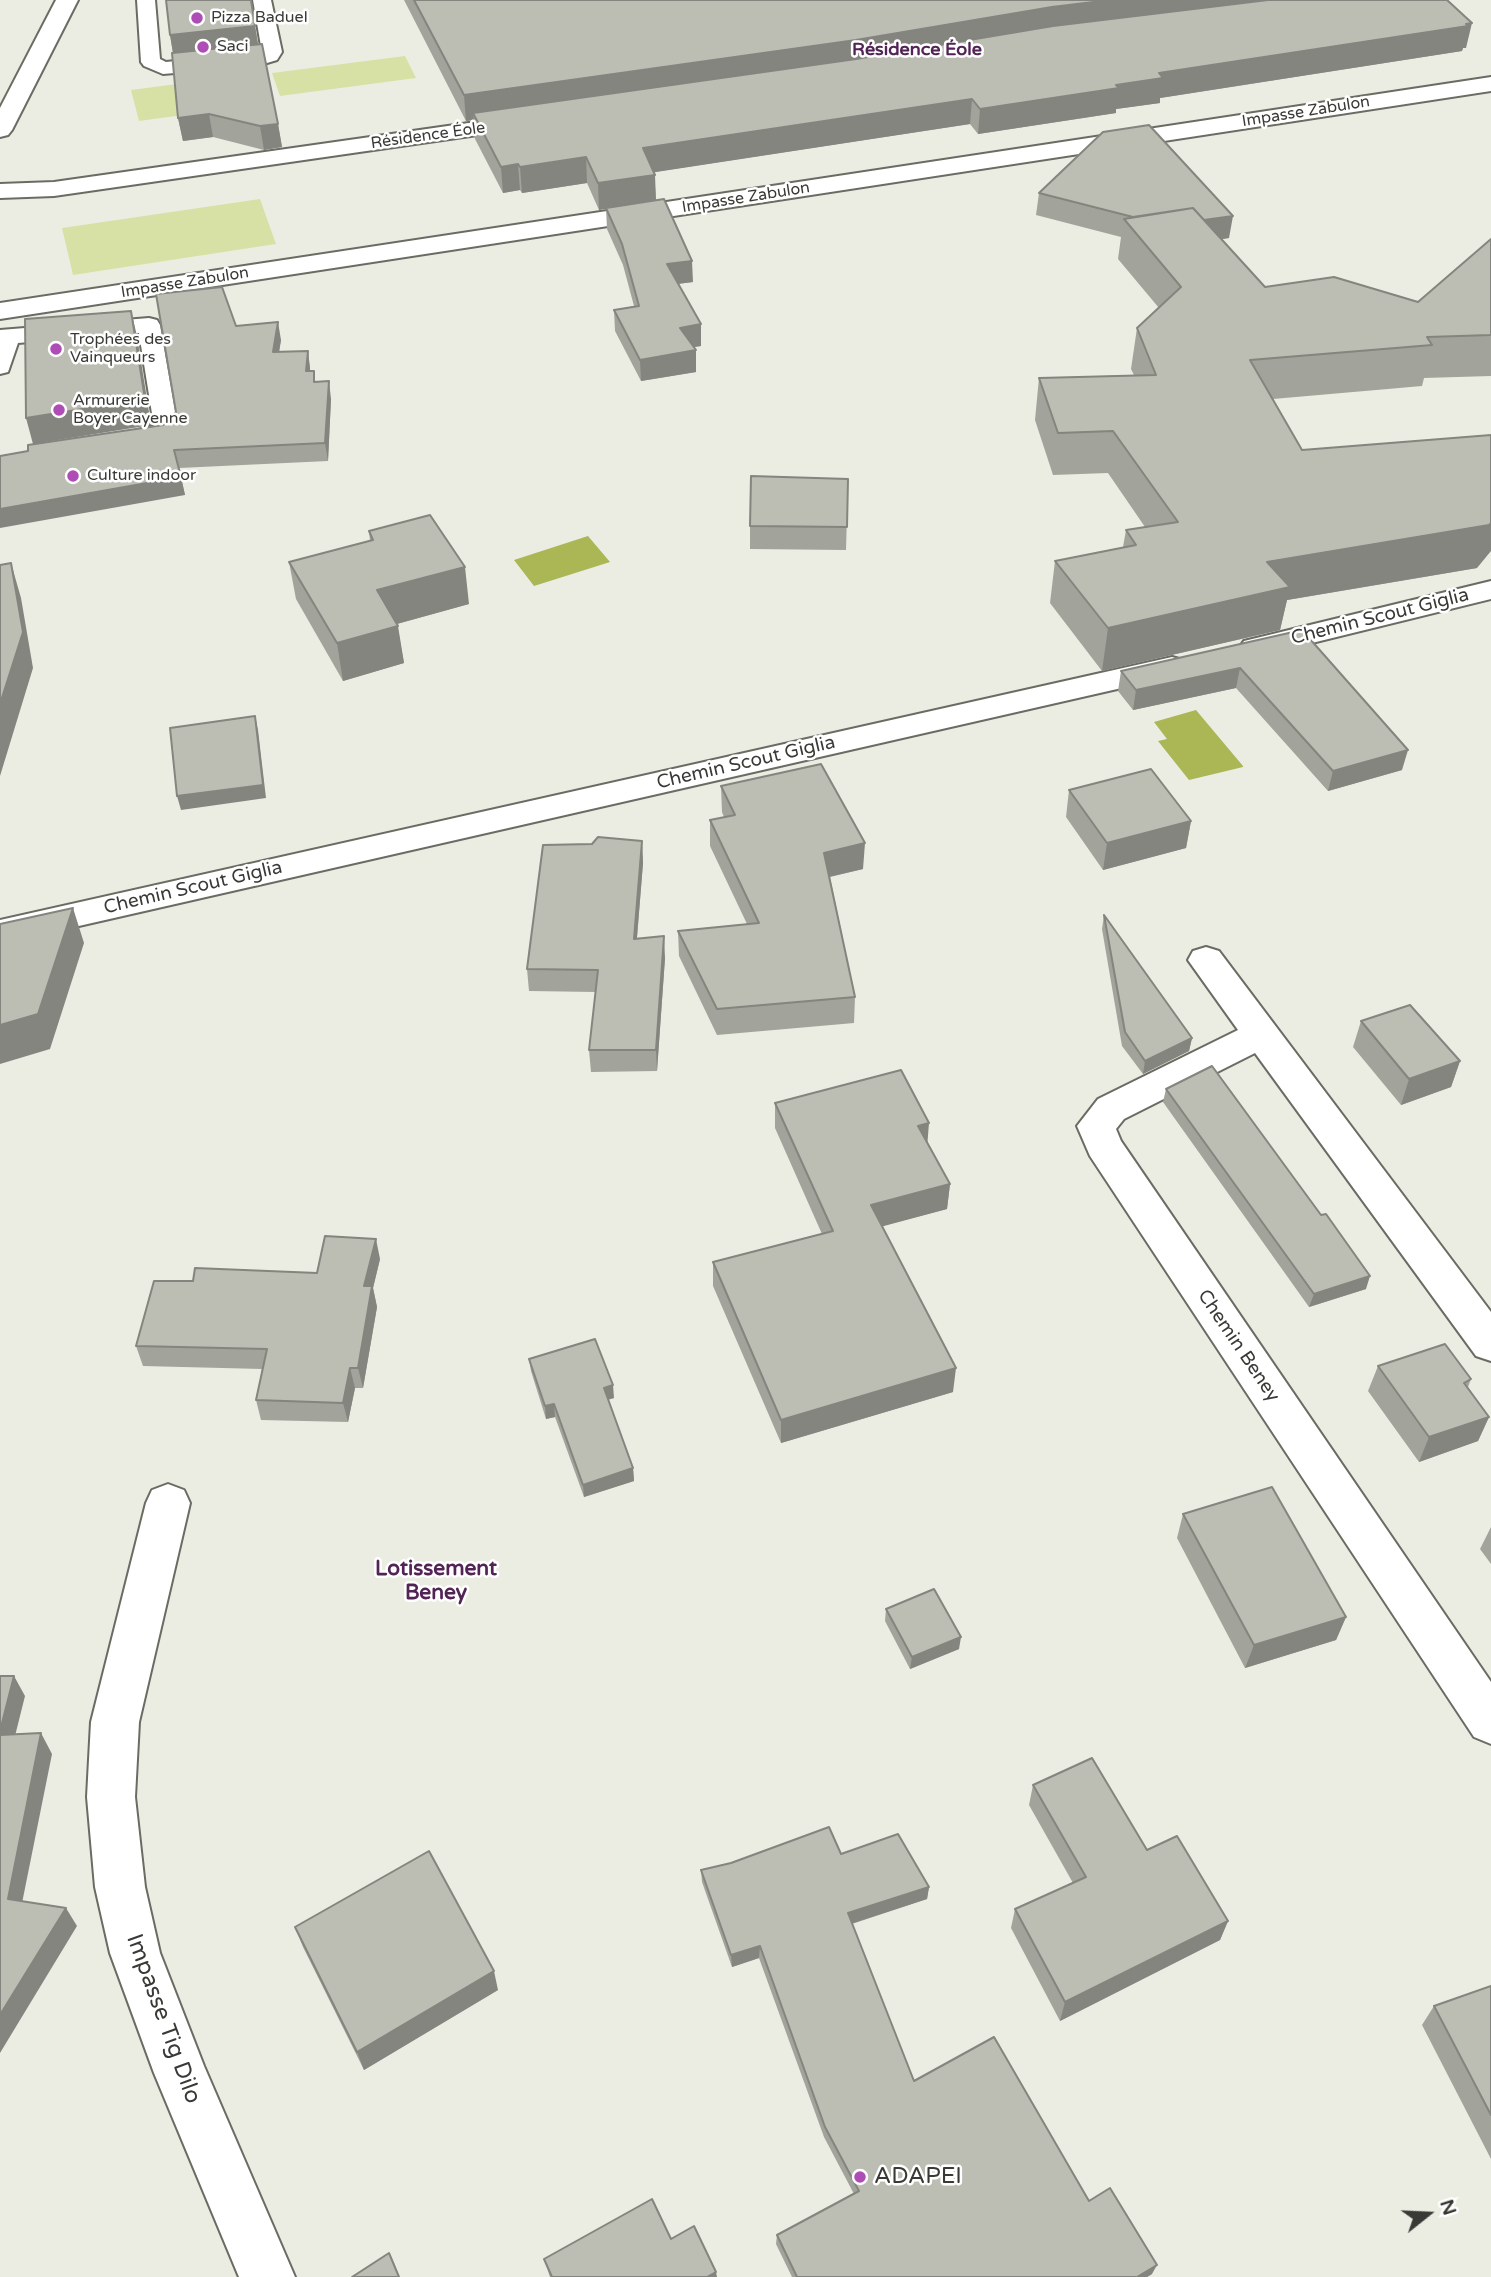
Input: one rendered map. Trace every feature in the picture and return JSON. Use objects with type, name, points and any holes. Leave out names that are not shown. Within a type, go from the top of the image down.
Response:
[{"type":"street","points":[[0,130],[67,0]]},
{"type":"street","name":"Impasse Zabulon","points":[[0,311],[1491,84]]},
{"type":"street","name":"Résidence Éole","points":[[0,191],[54,189],[551,119]]},
{"type":"street","name":"Chemin Scout Giglia","points":[[0,932],[1214,657],[1491,590]]},
{"type":"street","points":[[1206,960],[1491,1344]]},
{"type":"street","name":"Chemin Beney","points":[[1261,1034],[1111,1109],[1096,1126],[1104,1146],[1488,1711]]},
{"type":"street","name":"Impasse Tig Dilo","points":[[168,1503],[115,1722],[111,1797],[120,1886],[135,1953],[171,2049],[267,2277]]},
{"type":"lane","points":[[146,0],[151,62],[163,68],[257,60],[270,56],[272,52],[262,0]]},
{"type":"lane","points":[[0,367],[4,337],[149,325],[166,428],[157,435],[105,443]]},
{"type":"shaded area","points":[[405,56],[416,78],[280,96],[272,73]]},
{"type":"shaded area","points":[[253,74],[265,104],[139,121],[131,90]]},
{"type":"shaded area","points":[[260,199],[276,244],[73,275],[62,228]]},
{"type":"shaded area","points":[[588,536],[610,562],[534,586],[514,560]]},
{"type":"shaded area","points":[[1196,710],[1243,767],[1189,780],[1158,741],[1167,739],[1154,722]]},
{"type":"building","points":[[166,0],[251,0],[255,26],[170,35]]},
{"type":"building","points":[[414,0],[1110,0],[1052,7],[856,40],[464,95]]},
{"type":"building","points":[[1268,0],[1447,0],[1472,23],[1466,24],[1468,26],[1159,73],[1163,78],[1116,85],[1119,88],[980,109],[972,99],[643,148],[655,175],[598,183],[586,157],[520,167],[518,164],[501,167],[473,113],[856,59],[1053,26]]},
{"type":"building","points":[[262,44],[278,124],[260,126],[209,114],[178,118],[172,53]]},
{"type":"building","points":[[1149,125],[1233,216],[1204,220],[1193,208],[1133,217],[1039,193],[1103,132]]},
{"type":"building","points":[[664,199],[692,261],[667,264],[701,324],[680,328],[696,350],[640,360],[614,310],[639,306],[622,244],[606,208]]},
{"type":"building","points":[[1193,208],[1265,287],[1334,277],[1418,302],[1491,239],[1491,335],[1427,337],[1432,345],[1250,360],[1302,450],[1491,435],[1489,525],[1267,562],[1290,587],[1108,628],[1055,561],[1136,545],[1126,530],[1178,522],[1113,431],[1058,433],[1039,378],[1156,375],[1137,328],[1181,287],[1124,219]]},
{"type":"building","points":[[222,287],[236,326],[278,322],[273,352],[308,351],[306,371],[314,371],[314,382],[329,381],[325,443],[174,450],[181,477],[0,509],[0,456],[28,451],[28,445],[163,425],[176,412],[156,294]]},
{"type":"building","points":[[131,311],[145,399],[26,418],[25,319]]},
{"type":"building","points":[[751,476],[848,479],[847,527],[750,526]]},
{"type":"building","points":[[430,515],[465,567],[377,590],[398,626],[337,643],[289,562],[373,540],[369,531]]},
{"type":"building","points":[[11,563],[23,632],[0,704],[0,565]]},
{"type":"building","points":[[1302,630],[1408,750],[1333,771],[1240,668],[1136,690],[1121,671]]},
{"type":"building","points":[[255,716],[263,785],[177,796],[170,728]]},
{"type":"building","points":[[821,764],[865,843],[824,853],[855,997],[717,1009],[678,931],[759,923],[710,820],[735,815],[721,786]]},
{"type":"building","points":[[1151,769],[1191,821],[1107,843],[1069,790]]},
{"type":"building","points":[[598,837],[642,841],[634,939],[664,936],[656,1050],[589,1050],[598,970],[527,969],[543,845],[592,844]]},
{"type":"building","points":[[73,908],[38,1014],[0,1025],[0,924]]},
{"type":"building","points":[[1104,915],[1192,1038],[1145,1061],[1125,1032]]},
{"type":"building","points":[[1410,1005],[1460,1061],[1409,1079],[1361,1021]]},
{"type":"building","points":[[1212,1066],[1321,1215],[1326,1214],[1370,1276],[1314,1294],[1166,1089]]},
{"type":"building","points":[[901,1070],[929,1123],[918,1126],[950,1184],[871,1205],[956,1368],[781,1420],[713,1262],[833,1231],[775,1103]]},
{"type":"building","points":[[325,1236],[376,1239],[364,1286],[372,1286],[358,1368],[350,1368],[343,1403],[256,1400],[267,1349],[136,1346],[154,1281],[193,1281],[195,1268],[317,1273]]},
{"type":"building","points":[[595,1339],[613,1385],[604,1388],[633,1468],[583,1485],[554,1404],[545,1406],[529,1359]]},
{"type":"building","points":[[1445,1344],[1471,1379],[1464,1383],[1489,1417],[1429,1437],[1378,1366]]},
{"type":"building","points":[[1272,1487],[1346,1617],[1254,1645],[1183,1514]]},
{"type":"building","points":[[934,1589],[961,1637],[912,1657],[886,1609]]},
{"type":"building","points":[[0,1676],[14,1676],[0,1731]]},
{"type":"building","points":[[41,1733],[8,1899],[66,1908],[0,2015],[0,1735]]},
{"type":"building","points":[[1092,1758],[1147,1850],[1177,1836],[1228,1921],[1065,2002],[1015,1909],[1086,1877],[1033,1785]]},
{"type":"building","points":[[829,1827],[841,1854],[898,1834],[929,1887],[848,1913],[914,2081],[994,2037],[1089,2201],[1110,2188],[1157,2265],[1137,2277],[797,2277],[777,2235],[859,2191],[825,2127],[760,1946],[731,1955],[701,1870],[731,1863]]},
{"type":"building","points":[[429,1851],[494,1971],[357,2052],[295,1927]]},
{"type":"building","points":[[1491,1986],[1491,2115],[1434,2006]]},
{"type":"building","points":[[652,2199],[671,2239],[694,2226],[716,2272],[707,2277],[552,2277],[544,2259]]},
{"type":"building","points":[[389,2253],[399,2277],[352,2277]]},
{"type":"place","name":"Pizza Baduel","points":[[197,18]]},
{"type":"place","name":"Saci","points":[[203,47]]},
{"type":"place","name":"Trophées des Vainqueurs","points":[[56,349]]},
{"type":"place","name":"Armurerie Boyer Cayenne","points":[[59,410]]},
{"type":"place","name":"Culture indoor","points":[[73,476]]},
{"type":"place","name":"ADAPEI","points":[[860,2177]]},
{"type":"district","name":"Résidence Éole","points":[[917,50]]},
{"type":"district","name":"Lotissement Beney","points":[[436,1581]]}]
